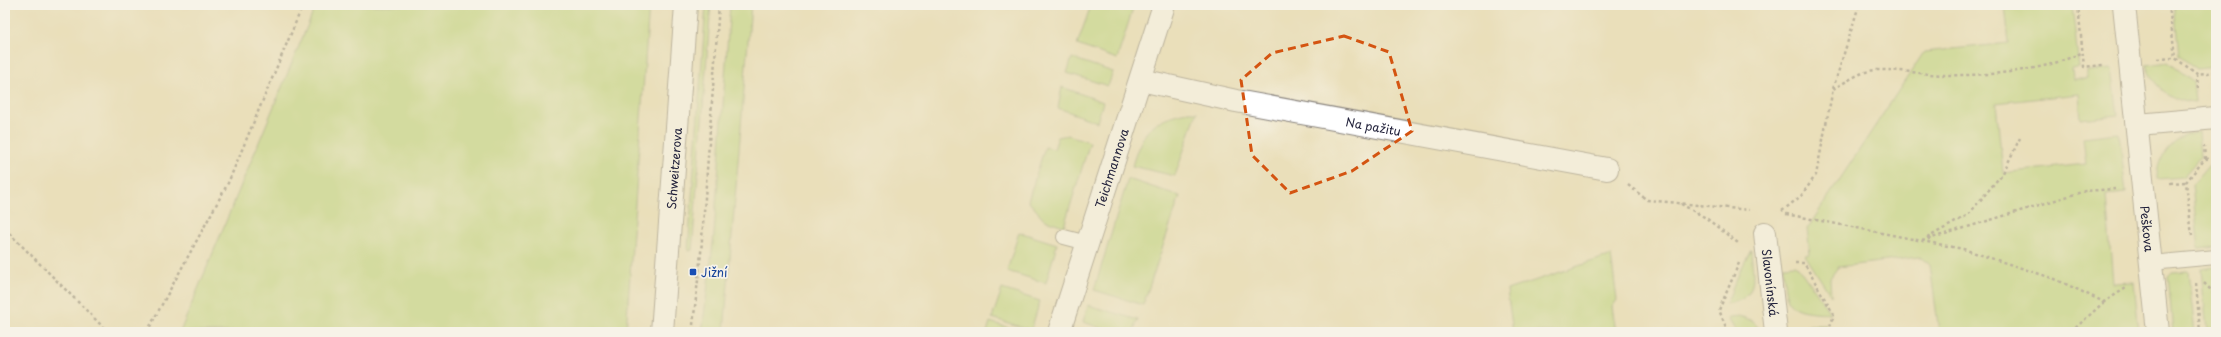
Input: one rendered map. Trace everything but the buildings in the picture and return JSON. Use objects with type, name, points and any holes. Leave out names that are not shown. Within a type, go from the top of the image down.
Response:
[{"type":"street","name":"Schweitzerova","points":[[662,332],[686,5]]},
{"type":"street","name":"Teichmannova","points":[[1059,332],[1164,5]]},
{"type":"street","name":"Peškova","points":[[2124,5],[2138,125],[2158,332]]},
{"type":"street","name":"Na pažitu","points":[[1141,80],[1236,101],[1607,169]]},
{"type":"street","points":[[2138,125],[2216,118]]},
{"type":"street","name":"Slavonínská","points":[[1765,233],[1776,332]]},
{"type":"lane","points":[[1064,237],[1087,243]]},
{"type":"lane","points":[[2152,272],[2216,257]]},
{"type":"path","points":[[147,332],[228,183],[303,5]]},
{"type":"path","points":[[692,332],[701,253],[719,5]]},
{"type":"path","points":[[1859,5],[1833,89],[1816,175],[1801,196],[1779,212],[1963,249],[2055,279],[2104,302]]},
{"type":"path","points":[[2078,5],[2084,67],[2104,65]]},
{"type":"path","points":[[2169,5],[2175,58]]},
{"type":"path","points":[[1833,89],[1855,77],[1874,70],[1942,75],[1988,75],[2063,62],[2083,52]]},
{"type":"path","points":[[2153,60],[2175,58],[2197,74],[2216,72]]},
{"type":"path","points":[[2197,74],[2199,96]]},
{"type":"path","points":[[1922,241],[1968,215],[2003,173],[2020,138]]},
{"type":"path","points":[[2192,241],[2186,182],[2205,159],[2203,138]]},
{"type":"path","points":[[2205,159],[2216,158]]},
{"type":"path","points":[[1607,169],[1647,200],[1756,210]]},
{"type":"path","points":[[1922,241],[2085,191],[2144,185]]},
{"type":"path","points":[[1679,203],[1706,218],[1744,248]]},
{"type":"path","points":[[5,229],[108,332]]},
{"type":"path","points":[[1793,262],[1804,263],[1834,315],[1828,332]]},
{"type":"path","points":[[1728,332],[1719,310],[1738,265]]},
{"type":"path","points":[[2071,332],[2104,302],[2152,272]]},
{"type":"path","points":[[2200,280],[2216,295]]},
{"type":"path","points":[[2196,281],[2200,332]]},
{"type":"highlighted area","points":[[1344,36],[1389,52],[1412,131],[1352,171],[1290,193],[1252,155],[1241,80],[1272,53]]},
{"type":"green space","points":[[316,5],[649,5],[626,332],[180,332]]},
{"type":"green space","points":[[706,5],[711,5],[692,250],[688,251]]},
{"type":"green space","points":[[730,5],[751,5],[724,332],[702,332],[714,235]]},
{"type":"green space","points":[[1091,5],[1134,5],[1117,59],[1077,45]]},
{"type":"green space","points":[[2005,5],[2072,5],[2079,68],[2072,69],[2073,79],[2087,79],[2087,71],[2112,69],[2118,115],[2081,119],[2079,94],[1996,103],[2003,173],[2086,164],[2083,137],[2119,133],[2126,193],[2106,195],[2113,283],[2134,282],[2139,332],[1939,332],[1930,265],[1920,257],[1838,267],[1830,278],[1831,296],[1805,255],[1810,254],[1807,229],[1924,52],[2009,43]]},
{"type":"green space","points":[[2174,5],[2216,5],[2216,67],[2197,69],[2179,56]]},
{"type":"green space","points":[[1072,58],[1113,72],[1108,86],[1067,73]]},
{"type":"green space","points":[[2168,62],[2193,81],[2195,103],[2186,102],[2164,92],[2149,73],[2146,65]]},
{"type":"green space","points":[[1062,87],[1103,102],[1097,122],[1058,108]]},
{"type":"green space","points":[[1187,112],[1197,112],[1175,176],[1132,166],[1144,136],[1156,123]]},
{"type":"green space","points":[[2198,132],[2200,157],[2183,177],[2158,179],[2160,162],[2169,148],[2181,138]]},
{"type":"green space","points":[[1068,135],[1090,142],[1064,226],[1045,220],[1028,201],[1045,147],[1054,149],[1058,137]]},
{"type":"green space","points":[[2216,164],[2216,247],[2199,249],[2192,185],[2209,165]]},
{"type":"green space","points":[[1128,179],[1180,196],[1143,305],[1094,290]]},
{"type":"green space","points":[[1019,232],[1057,244],[1046,283],[1007,271]]},
{"type":"green space","points":[[1751,250],[1753,278],[1749,292],[1745,297],[1726,304],[1740,271]]},
{"type":"green space","points":[[1611,255],[1617,300],[1612,307],[1616,332],[1513,332],[1507,290]]},
{"type":"green space","points":[[1794,265],[1798,267],[1830,313],[1805,311],[1791,304],[1787,299],[1783,266]]},
{"type":"green space","points":[[2216,267],[2216,332],[2207,332],[2201,269]]},
{"type":"green space","points":[[2188,271],[2195,332],[2173,332],[2168,276],[2172,272]]},
{"type":"green space","points":[[1002,289],[1040,301],[1031,330],[992,318]]},
{"type":"green space","points":[[1088,305],[1138,320],[1133,332],[1113,332],[1083,322]]},
{"type":"green space","points":[[1742,317],[1753,322],[1760,332],[1736,332],[1728,318]]},
{"type":"green space","points":[[990,322],[1023,332],[987,332]]},
{"type":"green space","points":[[1810,325],[1827,325],[1822,332],[1798,332]]},
{"type":"place","name":"Jižní","points":[[693,272]]}]
